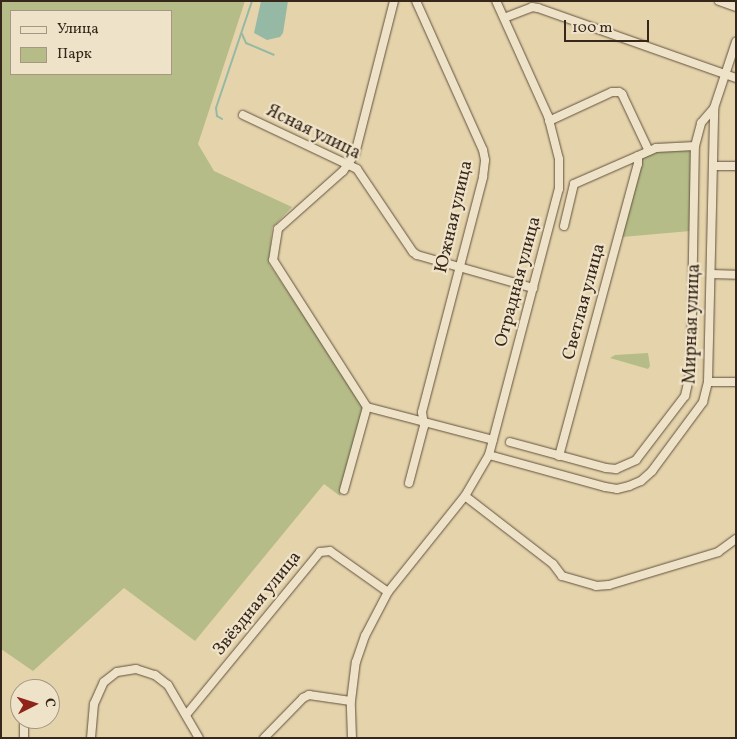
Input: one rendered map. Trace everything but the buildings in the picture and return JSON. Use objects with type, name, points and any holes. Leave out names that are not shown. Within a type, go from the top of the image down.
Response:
[{"type":"street","points":[[394,1],[355,154],[350,164],[278,229],[274,255],[275,265],[367,407],[493,440]]},
{"type":"street","name":"Южная улица","points":[[409,483],[424,426],[422,412],[485,160],[483,150],[416,1]]},
{"type":"street","name":"Отрадная улица","points":[[352,738],[351,701],[356,662],[365,636],[388,592],[465,496],[489,455],[559,190],[559,159],[549,121],[496,1]]},
{"type":"street","points":[[719,1],[736,7]]},
{"type":"street","points":[[504,18],[526,9],[538,8],[736,78]]},
{"type":"street","name":"Мирная улица","points":[[489,455],[606,488],[617,489],[630,486],[641,481],[652,470],[703,402],[708,382],[714,108],[736,42]]},
{"type":"street","points":[[549,121],[612,92],[619,92],[622,94],[649,151]]},
{"type":"street","name":"Мирная улица","points":[[510,442],[606,468],[626,466],[636,460],[685,396],[691,369],[695,146],[701,123],[714,108]]},
{"type":"street","name":"Ясная улица","points":[[243,115],[350,164],[360,173],[413,252],[533,288]]},
{"type":"street","points":[[564,226],[574,184],[656,148],[695,146]]},
{"type":"street","name":"Светлая улица","points":[[559,456],[638,164],[638,156]]},
{"type":"street","points":[[713,166],[736,166]]},
{"type":"street","points":[[710,274],[736,275]]},
{"type":"street","points":[[708,382],[736,382]]},
{"type":"street","points":[[344,490],[367,407]]},
{"type":"street","points":[[465,496],[553,564],[562,576],[596,586],[609,585],[718,552],[736,539]]},
{"type":"street","name":"Звёздная улица","points":[[186,715],[320,552],[330,551],[388,592]]},
{"type":"street","points":[[91,738],[94,704],[98,692],[110,677],[126,670],[146,671],[155,675],[168,686],[199,738]]},
{"type":"street","points":[[264,738],[303,698],[309,695],[351,701]]},
{"type":"green space","points":[[1,1],[245,1],[198,144],[214,171],[292,207],[272,228],[269,264],[362,401],[363,407],[340,496],[324,484],[195,641],[124,588],[33,671],[1,649]]},
{"type":"green space","points":[[690,149],[692,151],[690,231],[622,237],[642,158],[656,151]]},
{"type":"green space","points":[[648,353],[650,366],[648,369],[610,358],[615,355]]},
{"type":"shaded area","points":[[261,1],[288,1],[283,33],[280,37],[267,40],[254,33]]},
{"type":"waterway","points":[[222,119],[217,116],[216,108],[252,1]]},
{"type":"waterway","points":[[242,34],[246,43],[274,55]]}]
